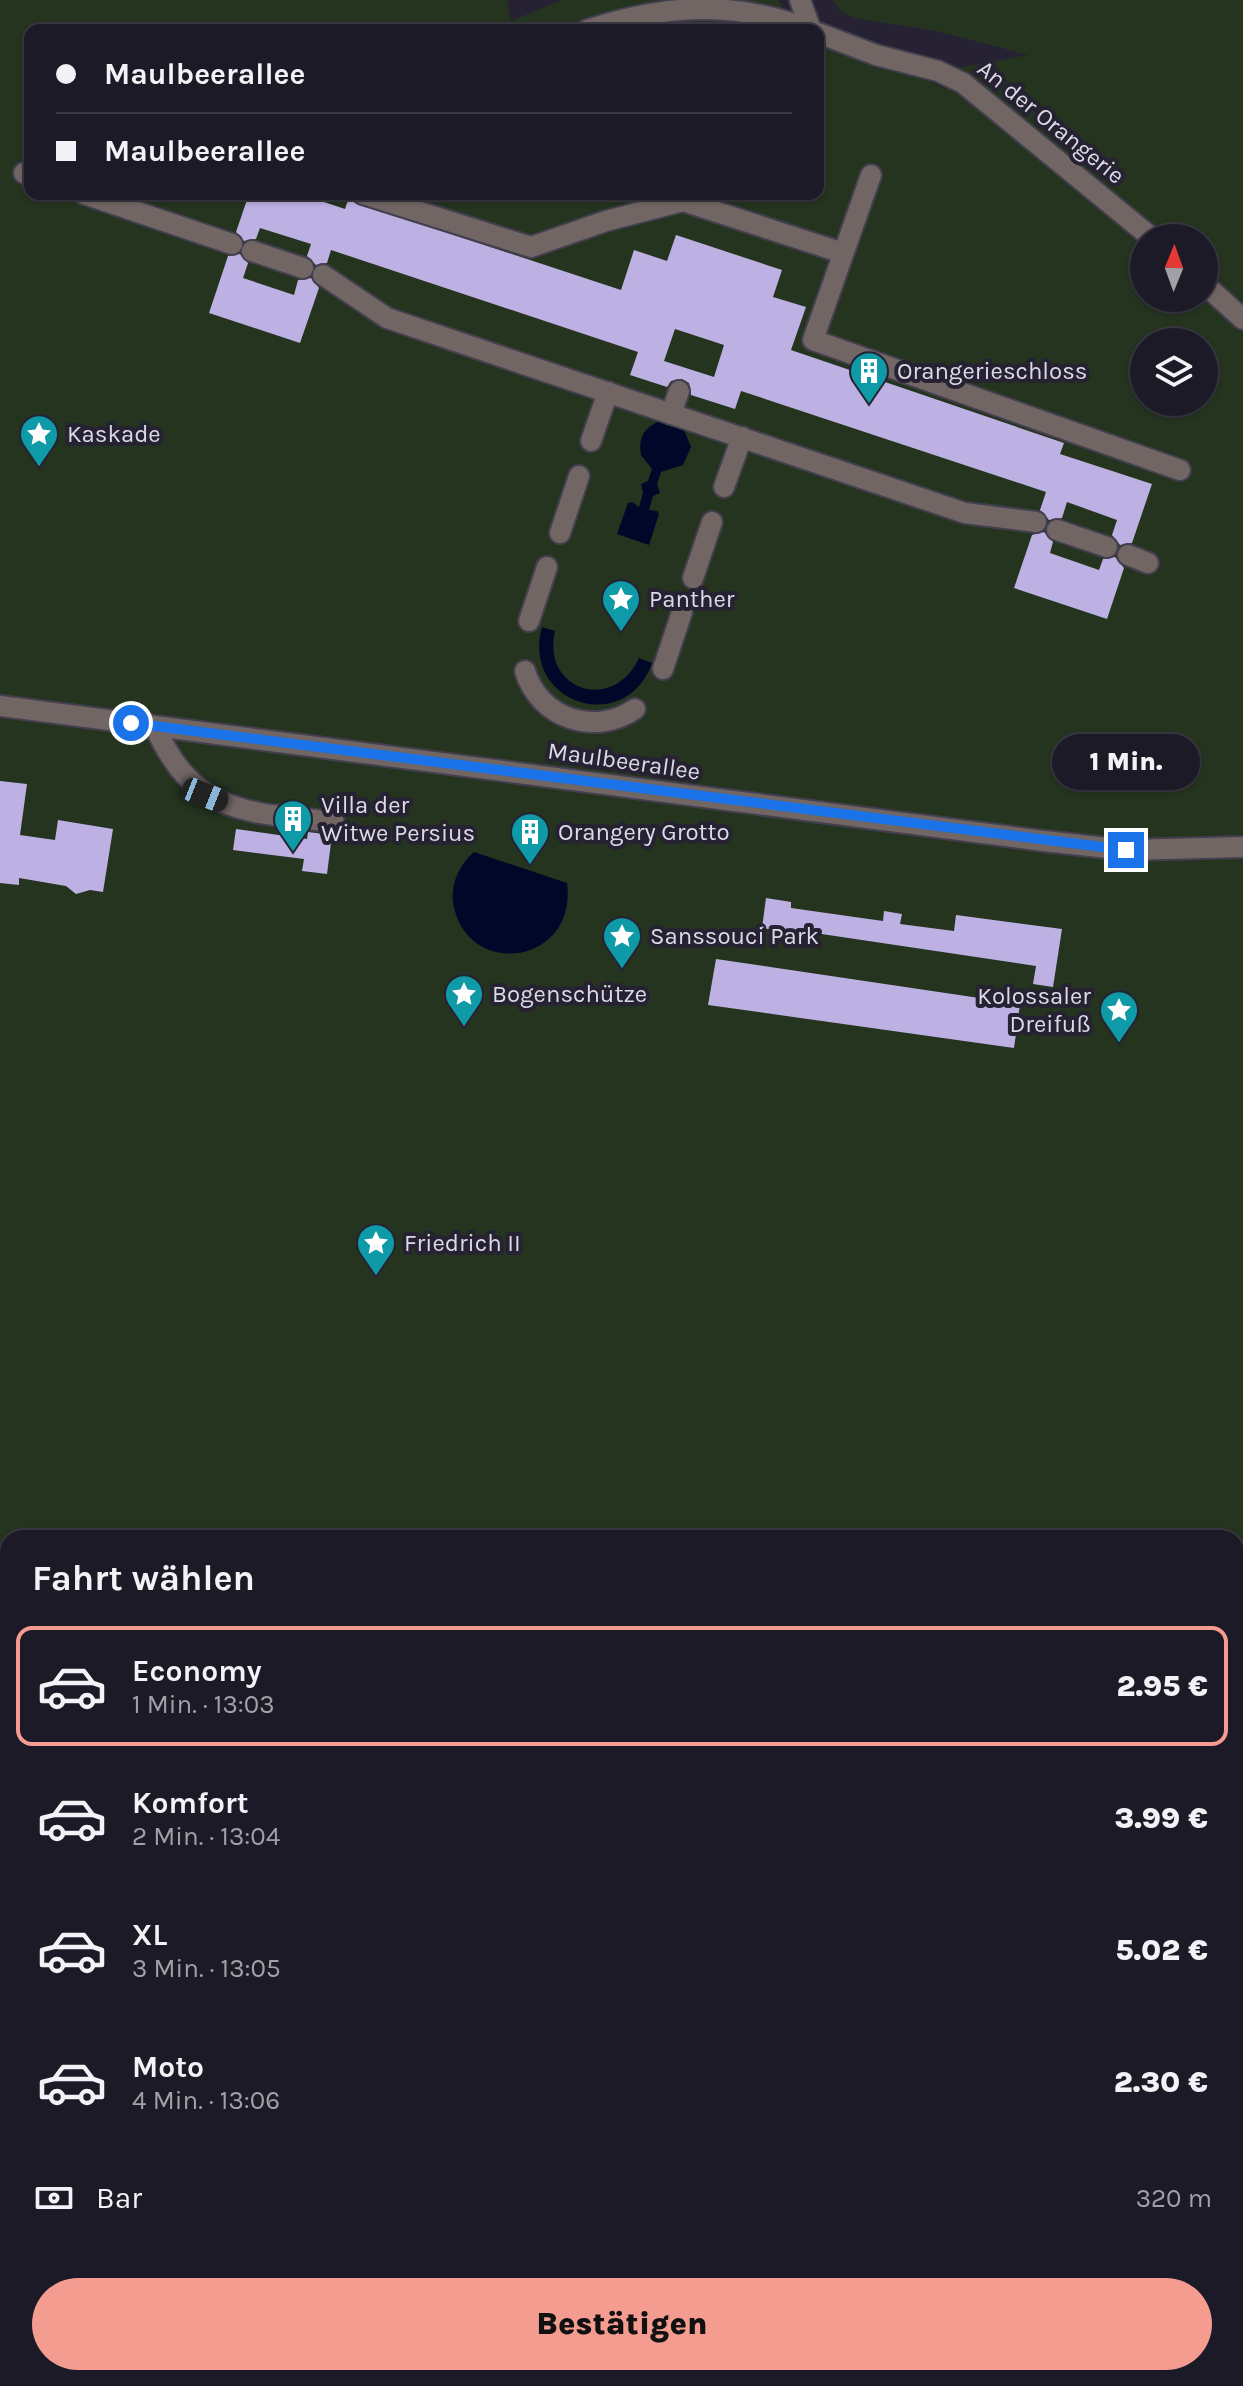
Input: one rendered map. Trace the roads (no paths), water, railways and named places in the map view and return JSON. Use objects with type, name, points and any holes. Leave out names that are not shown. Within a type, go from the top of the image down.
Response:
[{"type":"street","points":[[800,0],[809,24]]},
{"type":"street","points":[[608,24],[639,15],[703,6],[735,6],[767,13],[795,24]]},
{"type":"street","name":"An der Orangerie","points":[[824,35],[876,55],[938,71],[963,83],[1135,224]]},
{"type":"street","points":[[871,175],[813,340],[1180,470]]},
{"type":"street","points":[[101,200],[303,268]]},
{"type":"street","points":[[382,200],[531,247],[606,221],[683,201],[843,253]]},
{"type":"street","points":[[323,275],[387,318],[965,513],[1036,522]]},
{"type":"street","points":[[1218,297],[1243,319]]},
{"type":"street","points":[[671,414],[679,391]]},
{"type":"street","points":[[591,441],[608,392]]},
{"type":"street","points":[[724,487],[742,437]]},
{"type":"street","points":[[560,533],[579,476]]},
{"type":"street","points":[[693,578],[712,522]]},
{"type":"street","points":[[1057,530],[1107,547]]},
{"type":"street","points":[[529,621],[547,567]]},
{"type":"street","points":[[663,669],[682,612]]},
{"type":"street","points":[[524,682],[544,711],[570,726],[596,729],[632,719]]},
{"type":"street","name":"Maulbeerallee","points":[[0,706],[1071,844],[1126,850],[1243,847]]},
{"type":"street","points":[[155,727],[173,761],[205,795],[244,811],[334,822]]},
{"type":"water","points":[[660,421],[683,427],[691,447],[683,465],[661,472],[657,484],[660,493],[653,496],[649,510],[659,514],[649,545],[617,534],[628,503],[639,507],[643,493],[641,484],[648,481],[652,469],[641,455],[641,438],[650,426]]},
{"type":"water","points":[[542,627],[555,631],[554,651],[559,668],[569,680],[582,688],[597,690],[613,686],[627,675],[639,658],[652,663],[639,686],[621,699],[600,704],[579,702],[561,692],[547,676],[540,654]]},
{"type":"water","points":[[474,852],[567,883],[566,911],[556,932],[539,946],[519,953],[497,952],[477,944],[462,927],[453,902],[453,888],[460,869]]},
{"type":"place","name":"Orangerieschloss","points":[[869,405]]},
{"type":"place","name":"Kaskade","points":[[39,468]]},
{"type":"place","name":"Panther","points":[[621,633]]},
{"type":"place","name":"Villa der Witwe Persius","points":[[293,853]]},
{"type":"place","name":"Orangery Grotto","points":[[530,866]]},
{"type":"place","name":"Sanssouci Park","points":[[622,970]]},
{"type":"place","name":"Bogenschütze","points":[[464,1028]]},
{"type":"place","name":"Kolossaler Dreifuß","points":[[1119,1044]]},
{"type":"place","name":"Friedrich II","points":[[376,1277]]}]
